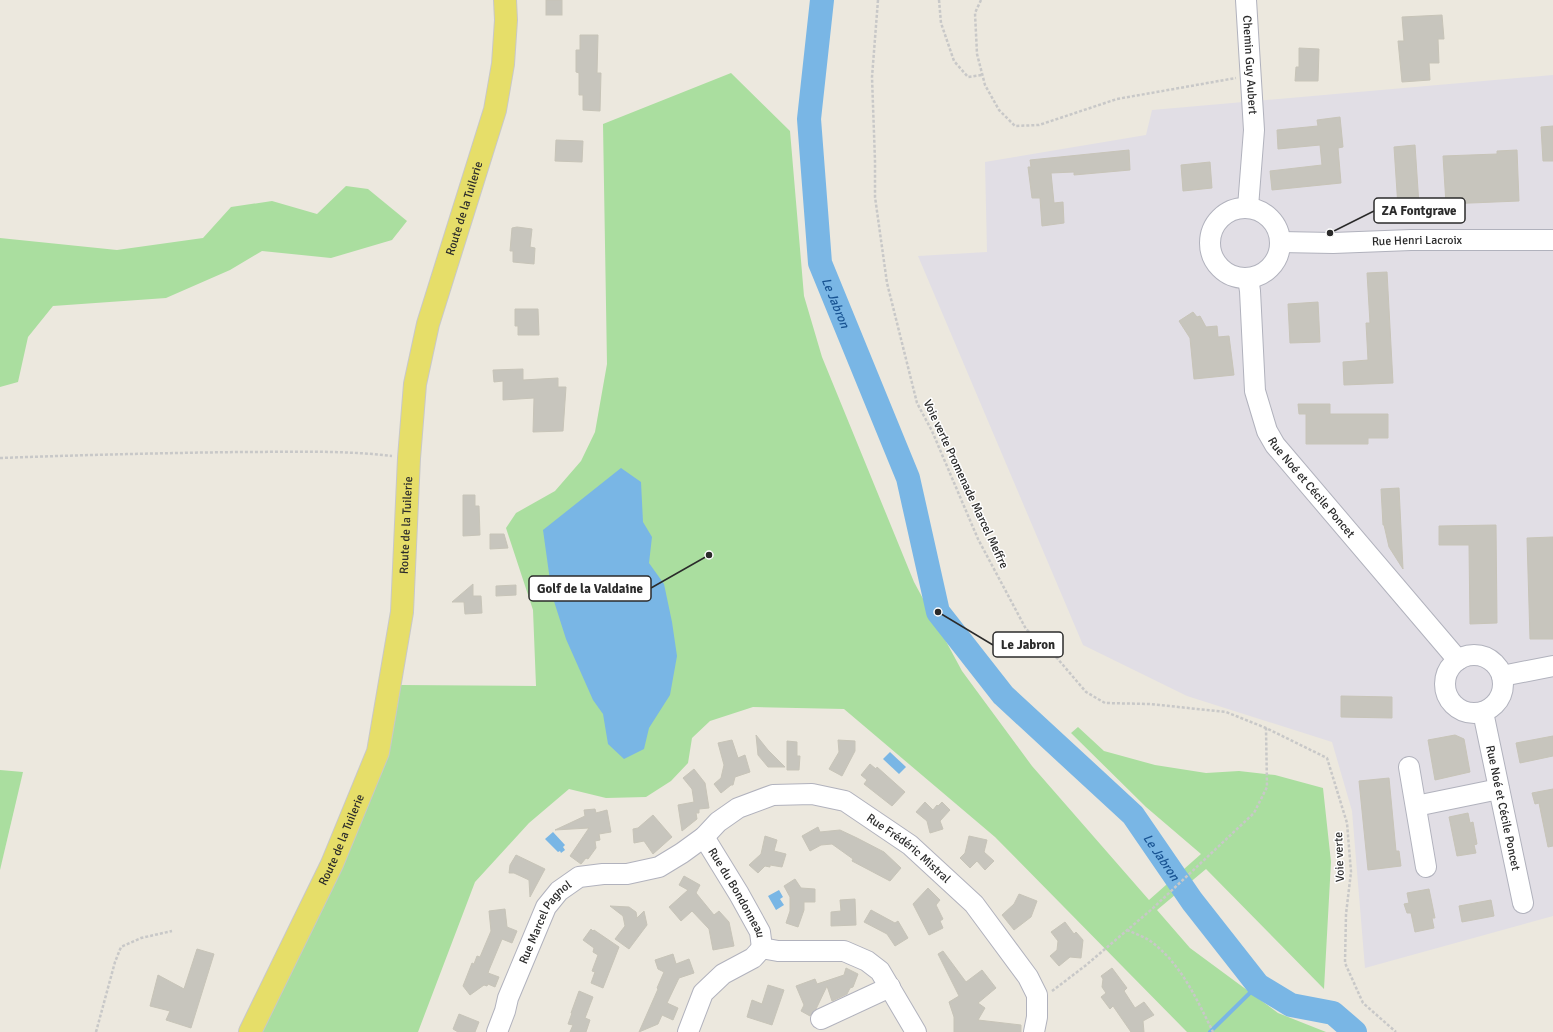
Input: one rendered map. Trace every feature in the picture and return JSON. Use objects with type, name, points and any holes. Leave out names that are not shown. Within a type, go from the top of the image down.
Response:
[{"type":"main road","name":"Route de la Tuilerie","points":[[250,1032],[332,864],[378,752],[402,612],[408,458],[415,384],[426,332],[495,110],[503,64],[506,20],[505,0]]},
{"type":"street","name":"Chemin Guy Aubert","points":[[1246,0],[1254,130],[1248,207]]},
{"type":"street","points":[[1248,207],[1262,212],[1274,221],[1280,235],[1280,242],[1278,257],[1269,269],[1255,277],[1248,278],[1232,276],[1219,267],[1211,254],[1210,238],[1215,224],[1226,213],[1233,209],[1248,207]]},
{"type":"street","name":"Rue Henri Lacroix","points":[[1280,242],[1333,243],[1411,240],[1553,240]]},
{"type":"street","name":"Rue Noé et Cécile Poncet","points":[[1248,278],[1255,391],[1267,431],[1275,445],[1458,660]]},
{"type":"street","points":[[1473,655],[1480,656],[1494,663],[1502,676],[1503,683],[1500,698],[1490,709],[1483,712],[1468,712],[1461,710],[1450,700],[1446,686],[1446,678],[1453,665],[1458,660],[1473,655]]},
{"type":"street","points":[[1502,676],[1553,666]]},
{"type":"street","name":"Rue Noé et Cécile Poncet","points":[[1483,712],[1523,903]]},
{"type":"street","points":[[1409,767],[1426,867]]},
{"type":"street","points":[[1416,806],[1499,789]]},
{"type":"street","name":"Rue Frédéric Mistral","points":[[704,837],[718,822],[738,808],[773,795],[812,794],[845,801],[910,845],[974,904],[1028,977],[1036,995],[1037,1017],[1034,1032]]},
{"type":"street","name":"Rue du Bondonneau","points":[[704,837],[739,894],[760,932],[762,948],[778,951],[844,951],[868,961],[880,971],[916,1032]]},
{"type":"street","name":"Rue Marcel Pagnol","points":[[497,1032],[508,998],[546,907],[559,891],[579,877],[603,874],[627,874],[659,867],[682,854],[704,837]]},
{"type":"street","points":[[688,1032],[703,993],[723,974],[753,958],[762,948]]},
{"type":"street","points":[[821,1019],[890,987]]},
{"type":"path","name":"Voie verte Promenade Marcel Meffre","points":[[878,0],[872,78],[875,197],[887,283],[917,403],[932,431],[978,539],[1026,629],[1057,658],[1086,692],[1105,703],[1150,704],[1226,712],[1266,728]]},
{"type":"path","points":[[939,0],[940,23],[954,61],[968,77],[982,75]]},
{"type":"path","points":[[981,0],[975,13],[977,54],[982,75],[985,85],[999,110],[1015,126],[1039,125],[1117,100],[1172,89],[1234,78],[1252,83]]},
{"type":"path","points":[[0,458],[114,453],[366,452],[408,458]]},
{"type":"path","points":[[1036,995],[1050,992],[1085,966],[1152,909],[1254,813],[1267,787],[1266,728]]},
{"type":"path","name":"Voie verte","points":[[1266,728],[1327,758],[1347,823],[1351,872],[1346,914],[1345,963],[1363,1002],[1396,1032]]},
{"type":"path","points":[[1126,930],[1148,940],[1176,964],[1195,996],[1213,1032]]},
{"type":"path","points":[[96,1032],[115,962],[121,947],[141,938],[172,932]]},
{"type":"shaded area","points":[[1553,75],[1553,916],[1365,968],[1352,811],[1332,742],[1187,696],[1083,645],[918,256],[987,252],[985,162],[1146,135],[1152,110]]},
{"type":"green space","points":[[731,73],[790,131],[804,296],[822,357],[914,582],[962,671],[1032,766],[1149,900],[1201,854],[1146,807],[1071,733],[1078,727],[1104,751],[1155,765],[1206,773],[1239,771],[1275,775],[1323,788],[1331,862],[1324,989],[1206,869],[1157,910],[1190,948],[1278,1013],[1326,1032],[1187,1032],[995,837],[844,709],[753,707],[710,721],[692,738],[688,763],[671,781],[646,797],[606,798],[569,789],[529,823],[475,882],[418,1032],[259,1032],[374,791],[393,729],[401,685],[536,686],[533,610],[506,528],[516,513],[555,491],[581,461],[595,432],[607,364],[603,124]]},
{"type":"green space","points":[[346,186],[368,189],[407,221],[392,240],[331,258],[262,251],[230,270],[166,298],[53,306],[28,337],[18,382],[0,387],[0,238],[117,250],[203,238],[231,207],[272,201],[317,214]]},
{"type":"green space","points":[[0,770],[23,772],[0,870]]},
{"type":"water","points":[[621,468],[641,482],[643,522],[652,537],[649,563],[664,584],[677,656],[670,695],[649,728],[644,749],[624,759],[608,744],[603,714],[593,700],[566,639],[552,595],[543,530]]},
{"type":"water","points":[[890,752],[906,767],[899,774],[883,759]]},
{"type":"water","points":[[553,832],[565,845],[563,847],[565,850],[561,853],[560,851],[558,852],[545,839]]},
{"type":"water","points":[[779,890],[783,897],[780,899],[784,905],[776,910],[768,896]]},
{"type":"building","points":[[546,0],[562,0],[562,15],[546,15]]},
{"type":"building","points":[[1442,15],[1444,39],[1438,39],[1439,63],[1429,63],[1430,80],[1402,82],[1398,41],[1404,41],[1402,17]]},
{"type":"building","points":[[580,35],[598,35],[597,73],[601,73],[600,111],[583,110],[583,95],[579,95],[579,73],[576,72],[576,50],[580,50]]},
{"type":"building","points":[[1299,48],[1319,49],[1318,81],[1295,81],[1296,67],[1299,67]]},
{"type":"building","points":[[1340,117],[1343,147],[1338,148],[1341,183],[1272,190],[1270,171],[1322,165],[1320,145],[1278,149],[1277,130],[1318,126],[1317,120]]},
{"type":"building","points":[[1553,126],[1553,161],[1543,161],[1541,127]]},
{"type":"building","points":[[556,140],[583,141],[582,162],[555,161]]},
{"type":"building","points":[[1415,145],[1419,205],[1398,207],[1394,147]]},
{"type":"building","points":[[1129,150],[1130,170],[1074,175],[1074,172],[1051,173],[1054,203],[1063,202],[1064,223],[1042,226],[1040,198],[1032,198],[1028,167],[1031,167],[1030,160]]},
{"type":"building","points":[[1517,150],[1519,201],[1446,204],[1443,156],[1497,154],[1497,151]]},
{"type":"building","points":[[1210,162],[1212,188],[1183,191],[1181,165]]},
{"type":"building","points":[[517,227],[532,229],[530,247],[535,248],[534,264],[513,262],[513,251],[510,251],[512,228]]},
{"type":"building","points":[[1387,272],[1393,383],[1344,385],[1343,362],[1368,360],[1366,323],[1370,323],[1367,273]]},
{"type":"building","points":[[1318,302],[1320,342],[1290,343],[1288,304]]},
{"type":"building","points":[[515,309],[538,309],[539,335],[518,335],[518,326],[515,326]]},
{"type":"building","points":[[1193,312],[1197,317],[1200,316],[1206,327],[1217,326],[1218,337],[1229,336],[1234,375],[1194,379],[1190,338],[1179,321]]},
{"type":"building","points":[[523,369],[523,380],[558,378],[558,387],[566,387],[563,431],[533,432],[534,398],[503,400],[503,381],[494,382],[493,370]]},
{"type":"building","points":[[1298,404],[1330,404],[1330,414],[1388,414],[1388,438],[1368,438],[1368,444],[1306,444],[1306,414],[1299,414]]},
{"type":"building","points":[[1399,488],[1403,569],[1389,547],[1383,525],[1381,489]]},
{"type":"building","points":[[463,495],[475,495],[475,506],[479,506],[480,535],[463,536]]},
{"type":"building","points":[[1496,525],[1497,623],[1470,624],[1469,545],[1439,545],[1439,526]]},
{"type":"building","points":[[490,534],[504,534],[508,548],[490,549]]},
{"type":"building","points":[[1553,537],[1553,639],[1530,639],[1527,538]]},
{"type":"building","points":[[473,584],[473,596],[481,596],[482,613],[465,614],[464,602],[452,602]]},
{"type":"building","points":[[516,585],[516,595],[496,596],[496,586]]},
{"type":"building","points":[[1341,696],[1392,697],[1392,718],[1341,717]]},
{"type":"building","points":[[756,735],[785,767],[768,767],[758,755]]},
{"type":"building","points":[[1455,735],[1464,739],[1470,772],[1435,780],[1428,740]]},
{"type":"building","points":[[1553,736],[1553,756],[1520,763],[1516,743]]},
{"type":"building","points":[[732,740],[738,758],[745,755],[750,772],[735,777],[733,785],[721,793],[714,784],[721,778],[724,765],[718,743]]},
{"type":"building","points":[[838,740],[855,741],[855,751],[842,776],[829,769],[839,752]]},
{"type":"building","points":[[787,741],[797,742],[797,756],[800,756],[799,770],[787,770]]},
{"type":"building","points":[[870,764],[876,769],[877,767],[905,792],[892,806],[864,784],[867,780],[861,775]]},
{"type":"building","points":[[694,769],[705,783],[709,808],[699,809],[699,813],[696,813],[697,819],[682,831],[678,805],[694,802],[692,789],[683,778]]},
{"type":"building","points":[[1389,778],[1396,851],[1399,851],[1401,866],[1368,870],[1359,781]]},
{"type":"building","points":[[1553,789],[1553,846],[1548,847],[1539,803],[1535,804],[1532,793]]},
{"type":"building","points":[[925,802],[933,810],[942,802],[950,810],[940,821],[943,829],[930,833],[927,821],[916,812]]},
{"type":"building","points":[[595,809],[596,813],[607,810],[611,832],[599,834],[600,840],[595,841],[596,848],[588,859],[586,858],[581,864],[570,856],[589,828],[555,830],[585,816],[584,810]]},
{"type":"building","points":[[1468,813],[1470,823],[1473,822],[1477,844],[1474,845],[1476,853],[1457,856],[1449,817]]},
{"type":"building","points":[[653,815],[672,837],[653,854],[644,841],[634,843],[633,829],[638,828]]},
{"type":"building","points":[[818,827],[820,832],[840,830],[857,838],[884,852],[901,868],[890,881],[852,861],[853,859],[832,844],[821,845],[810,851],[802,836]]},
{"type":"building","points":[[765,836],[777,840],[774,851],[786,854],[782,867],[770,865],[770,867],[765,866],[758,873],[749,865],[761,854]]},
{"type":"building","points":[[969,836],[987,840],[984,852],[994,861],[985,870],[977,861],[970,868],[960,858],[965,853]]},
{"type":"building","points":[[516,855],[545,869],[530,897],[529,880],[514,873],[509,873],[510,865]]},
{"type":"building","points":[[684,876],[700,885],[696,893],[714,915],[719,911],[729,922],[734,946],[713,950],[709,929],[692,911],[681,921],[669,907],[688,890],[679,885]]},
{"type":"building","points":[[795,879],[801,888],[815,889],[815,902],[804,902],[804,910],[798,927],[786,923],[790,911],[790,897],[784,886]]},
{"type":"building","points":[[928,888],[940,900],[936,905],[943,919],[940,921],[943,928],[929,935],[913,904]]},
{"type":"building","points":[[1429,889],[1435,918],[1432,918],[1434,928],[1415,932],[1411,913],[1407,913],[1404,904],[1409,903],[1407,893]]},
{"type":"building","points":[[1019,894],[1037,901],[1031,917],[1014,930],[1002,915],[1014,904]]},
{"type":"building","points":[[855,899],[856,925],[831,926],[831,912],[841,911],[840,900]]},
{"type":"building","points":[[1491,900],[1494,916],[1462,922],[1459,906]]},
{"type":"building","points":[[610,906],[629,907],[636,912],[637,918],[644,911],[647,925],[629,949],[615,939],[625,926],[623,916]]},
{"type":"building","points":[[505,909],[507,927],[517,931],[512,943],[502,939],[489,970],[488,973],[499,977],[495,987],[488,984],[487,986],[484,985],[470,995],[463,986],[472,963],[474,964],[477,956],[480,957],[491,931],[489,911]]},
{"type":"building","points":[[871,910],[895,923],[898,921],[908,938],[895,946],[887,934],[864,922]]},
{"type":"building","points":[[1065,922],[1074,934],[1076,932],[1083,940],[1081,958],[1070,957],[1059,966],[1050,956],[1057,950],[1058,941],[1051,932]]},
{"type":"building","points":[[591,929],[619,947],[603,988],[591,983],[595,972],[592,971],[598,955],[593,952],[594,948],[583,940]]},
{"type":"building","points":[[197,949],[214,954],[191,1028],[166,1020],[170,1011],[150,1006],[158,975],[184,989]]},
{"type":"building","points":[[943,951],[966,982],[982,970],[996,988],[978,1003],[985,1008],[978,1020],[1021,1025],[1021,1032],[954,1032],[954,1017],[949,1002],[959,996],[938,954]]},
{"type":"building","points":[[673,954],[676,964],[689,959],[694,973],[679,978],[667,1003],[678,1008],[673,1020],[662,1015],[658,1024],[639,1032],[664,972],[658,969],[655,960]]},
{"type":"building","points":[[846,968],[858,974],[853,987],[850,988],[847,994],[832,1001],[827,986],[816,1009],[810,1016],[801,1011],[804,1005],[796,986],[815,979],[817,984],[844,975]]},
{"type":"building","points":[[1112,968],[1127,988],[1124,991],[1135,1008],[1144,1002],[1154,1015],[1143,1021],[1144,1032],[1131,1032],[1113,1006],[1110,1009],[1101,997],[1106,993],[1102,987],[1103,979],[1101,976]]},
{"type":"building","points":[[768,985],[784,990],[772,1025],[747,1017],[752,1000],[762,1004]]},
{"type":"building","points":[[579,991],[593,997],[585,1018],[590,1020],[586,1032],[570,1032],[573,1025],[568,1024]]},
{"type":"building","points":[[459,1014],[479,1022],[475,1032],[458,1032],[453,1029]]},
{"type":"waterway","name":"Le Jabron","points":[[822,0],[809,119],[820,263],[908,478],[938,612],[1003,695],[1133,815],[1192,901],[1258,985],[1291,1005],[1333,1013],[1355,1032]]},
{"type":"waterway","points":[[1210,1032],[1258,985]]},
{"type":"place","name":"ZA Fontgrave","points":[[1330,233]]},
{"type":"place","name":"Golf de la Valdaine","points":[[709,555]]},
{"type":"place","name":"Le Jabron","points":[[938,612]]}]
